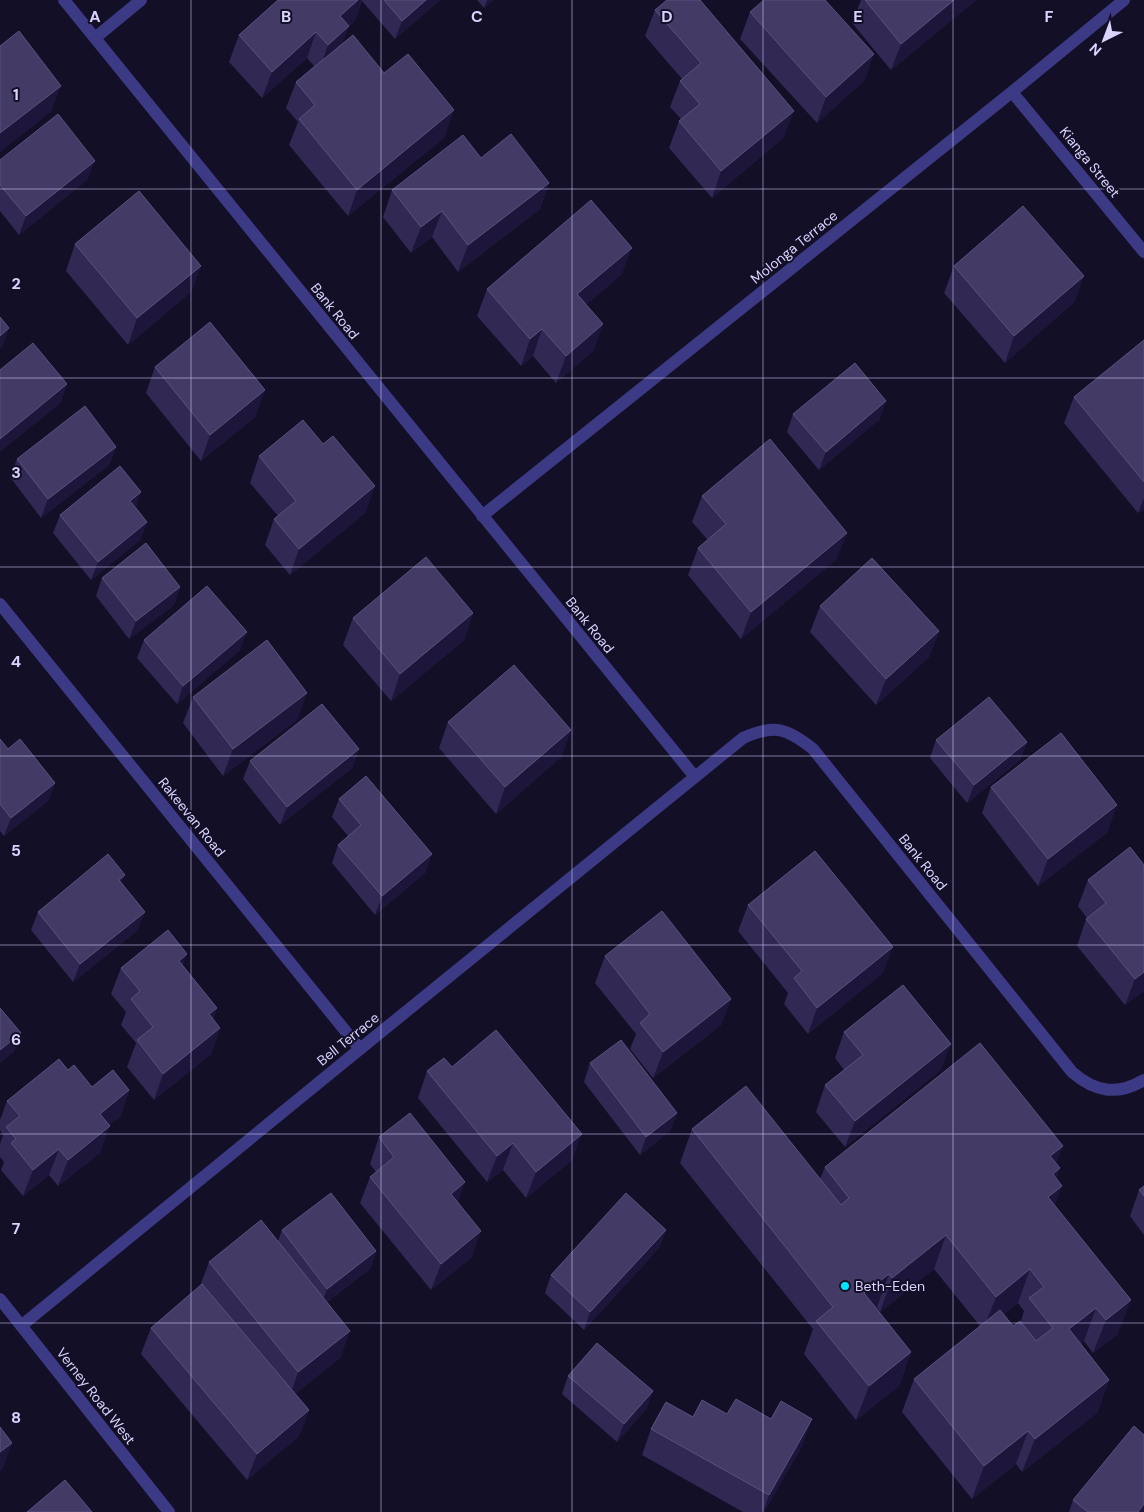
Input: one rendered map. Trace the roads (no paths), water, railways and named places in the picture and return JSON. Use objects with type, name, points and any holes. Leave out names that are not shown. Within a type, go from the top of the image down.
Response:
[{"type":"street","name":"Bank Road","points":[[64,0],[695,777],[743,738],[753,733],[779,730],[793,734],[813,749],[1072,1072],[1082,1081],[1096,1088],[1110,1090],[1124,1089],[1144,1080]]},
{"type":"street","points":[[95,38],[141,0]]},
{"type":"street","name":"Molonga Terrace","points":[[482,516],[1012,92],[1119,2]]},
{"type":"street","name":"Kianga Street","points":[[1012,92],[1144,252]]},
{"type":"street","name":"Rakeevan Road","points":[[0,604],[360,1049]]},
{"type":"street","name":"Bell Terrace","points":[[21,1326],[695,777]]},
{"type":"street","name":"Verney Road West","points":[[0,1299],[169,1512]]},
{"type":"place","name":"Beth-Eden","points":[[845,1286]]}]
